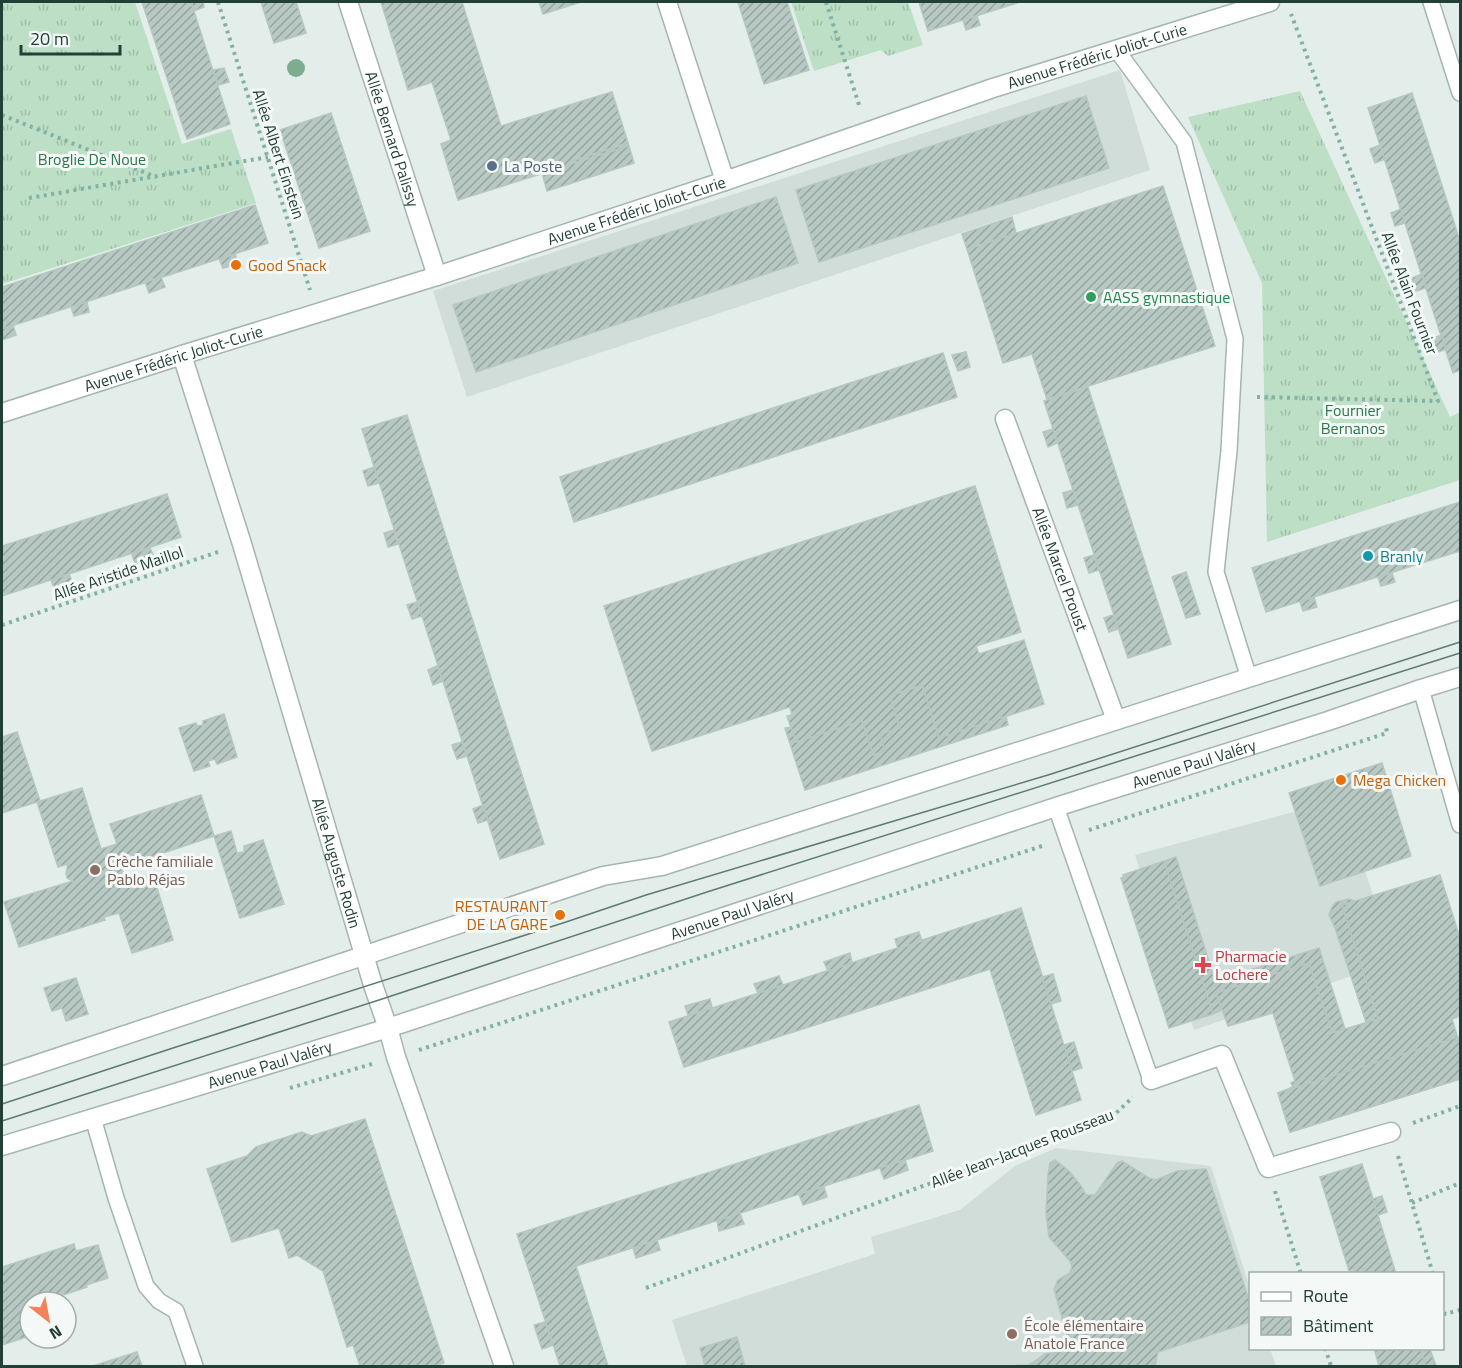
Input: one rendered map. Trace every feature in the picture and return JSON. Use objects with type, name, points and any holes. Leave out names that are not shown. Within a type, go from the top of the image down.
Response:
[{"type":"street","name":"Allée Bernard Palissy","points":[[348,2],[436,276]]},
{"type":"street","points":[[668,2],[725,181]]},
{"type":"street","name":"Avenue Frédéric Joliot-Curie","points":[[2,413],[436,276],[725,181],[993,88],[1270,2]]},
{"type":"street","name":"Allée Auguste Rodin","points":[[182,355],[242,544],[396,1057],[504,1366]]},
{"type":"street","name":"Allée Marcel Proust","points":[[1005,419],[1116,720]]},
{"type":"street","points":[[2,1076],[603,876],[662,866],[1461,610]]},
{"type":"street","name":"Avenue Paul Valéry","points":[[2,1146],[388,1028],[1056,807],[1328,722],[1461,677]]},
{"type":"street","points":[[1151,1080],[1222,1055],[1268,1168],[1391,1132]]},
{"type":"lane","points":[[1431,2],[1461,93]]},
{"type":"lane","points":[[1116,50],[1184,142],[1235,339],[1229,451],[1216,572],[1249,678]]},
{"type":"lane","points":[[1421,689],[1461,825]]},
{"type":"lane","points":[[1056,807],[1151,1080]]},
{"type":"lane","points":[[93,1118],[116,1198],[146,1286],[159,1301],[176,1311],[195,1366]]},
{"type":"path","name":"Allée Albert Einstein","points":[[218,2],[318,314]]},
{"type":"path","points":[[826,2],[868,132]]},
{"type":"path","name":"Allée Alain Fournier","points":[[1232,396],[1438,401],[1291,13]]},
{"type":"path","points":[[2,115],[157,177]]},
{"type":"path","points":[[30,198],[268,157]]},
{"type":"path","name":"Allée Aristide Maillol","points":[[2,625],[242,544]]},
{"type":"path","points":[[283,1090],[396,1057],[1387,733],[1381,703]]},
{"type":"path","name":"Allée Jean-Jacques Rousseau","points":[[646,1288],[1113,1116],[1151,1080]]},
{"type":"path","points":[[1432,1272],[1391,1132],[1461,1106]]},
{"type":"path","points":[[1268,1168],[1300,1272]]},
{"type":"path","points":[[1412,1203],[1461,1183]]},
{"type":"path","points":[[1444,1310],[1445,1314],[1461,1310]]},
{"type":"path","points":[[1326,1350],[1331,1366]]},
{"type":"shaded area","points":[[1120,70],[1150,170],[467,397],[433,291]]},
{"type":"shaded area","points":[[1341,799],[1395,961],[1194,1030],[1135,855]]},
{"type":"shaded area","points":[[1056,1148],[1211,1166],[1249,1285],[1249,1350],[1270,1350],[1276,1366],[687,1366],[672,1320],[875,1254],[871,1237],[960,1210],[1015,1166]]},
{"type":"green space","name":"Broglie De Noue","points":[[2,2],[135,2],[182,144],[231,129],[256,203],[2,284]]},
{"type":"green space","points":[[791,2],[908,2],[923,45],[888,56],[881,50],[814,71]]},
{"type":"green space","name":"Fournier Bernanos","points":[[1300,91],[1450,417],[1460,412],[1460,480],[1267,542],[1262,283],[1188,117]]},
{"type":"building","points":[[142,2],[191,2],[230,124],[187,139]]},
{"type":"building","points":[[191,2],[203,2],[204,7],[194,11]]},
{"type":"building","points":[[261,2],[296,2],[306,33],[274,43]]},
{"type":"building","points":[[381,2],[462,2],[501,126],[612,92],[628,143],[575,160],[576,163],[458,200],[441,144],[451,140],[432,82],[408,90]]},
{"type":"building","points":[[539,2],[581,2],[543,14]]},
{"type":"building","points":[[738,2],[787,2],[809,70],[764,84]]},
{"type":"building","points":[[919,2],[1020,2],[928,31]]},
{"type":"building","points":[[977,16],[980,25],[966,30],[963,20]]},
{"type":"building","points":[[224,68],[229,82],[218,85],[213,70]]},
{"type":"building","points":[[1412,93],[1460,241],[1460,370],[1453,373],[1368,108]]},
{"type":"building","points":[[1086,96],[1109,168],[819,262],[796,190]]},
{"type":"building","points":[[331,113],[370,231],[319,248],[280,130]]},
{"type":"building","points":[[628,143],[629,146],[576,163],[575,160]]},
{"type":"building","points":[[1380,145],[1385,159],[1375,163],[1370,149]]},
{"type":"building","points":[[629,146],[634,163],[547,191],[542,173]]},
{"type":"building","name":"AASS gymnastique","points":[[1163,186],[1215,346],[1047,399],[1032,354],[1003,363],[967,249]]},
{"type":"building","points":[[776,197],[798,263],[476,372],[453,305]]},
{"type":"building","points":[[255,205],[268,243],[2,329],[2,287]]},
{"type":"building","points":[[1401,209],[1405,223],[1395,226],[1391,213]]},
{"type":"building","points":[[1012,217],[1016,233],[967,249],[962,234]]},
{"type":"building","points":[[235,254],[238,264],[223,268],[219,259]]},
{"type":"building","points":[[1422,274],[1426,288],[1416,291],[1412,278]]},
{"type":"building","points":[[161,277],[165,287],[149,293],[145,282]]},
{"type":"building","points":[[87,302],[89,312],[74,316],[71,307]]},
{"type":"building","points":[[13,325],[16,335],[2,340],[2,329]]},
{"type":"building","points":[[1442,335],[1446,349],[1436,353],[1431,339]]},
{"type":"building","points":[[966,352],[970,367],[958,371],[952,355]]},
{"type":"building","points":[[943,353],[957,397],[574,522],[560,477]]},
{"type":"building","points":[[1088,387],[1171,644],[1128,658],[1044,401]]},
{"type":"building","points":[[407,415],[544,844],[500,859],[362,429]]},
{"type":"building","points":[[1053,429],[1057,443],[1048,447],[1043,432]]},
{"type":"building","points":[[374,467],[379,483],[368,486],[363,471]]},
{"type":"building","points":[[975,486],[1021,632],[976,646],[979,654],[1024,640],[1044,704],[939,738],[922,685],[890,696],[900,728],[880,734],[885,751],[873,755],[862,721],[796,742],[787,716],[792,715],[790,707],[652,751],[604,606]]},
{"type":"building","points":[[1073,490],[1078,505],[1067,508],[1063,493]]},
{"type":"building","points":[[167,494],[181,537],[2,596],[2,546]]},
{"type":"building","name":"Branly","points":[[1460,502],[1460,551],[1266,612],[1252,568]]},
{"type":"building","points":[[394,530],[398,544],[388,547],[384,533]]},
{"type":"building","points":[[150,548],[154,557],[135,564],[132,554]]},
{"type":"building","points":[[1094,555],[1099,570],[1089,573],[1084,558]]},
{"type":"building","points":[[1186,572],[1200,614],[1186,618],[1172,577]]},
{"type":"building","points":[[1392,573],[1395,582],[1381,586],[1378,577]]},
{"type":"building","points":[[69,574],[73,584],[55,590],[51,580]]},
{"type":"building","points":[[1314,597],[1317,607],[1303,611],[1300,602]]},
{"type":"building","points":[[417,602],[422,616],[412,619],[407,605]]},
{"type":"building","points":[[1113,615],[1118,629],[1109,632],[1104,618]]},
{"type":"building","points":[[437,666],[443,681],[433,685],[428,670]]},
{"type":"building","points":[[922,685],[939,738],[1006,716],[1008,725],[805,790],[785,728],[791,727],[796,742],[862,721],[873,755],[885,751],[880,734],[900,728],[890,696]]},
{"type":"building","points":[[224,714],[237,757],[217,764],[215,759],[208,761],[210,766],[194,771],[179,728],[196,723],[197,726],[203,725],[203,721]]},
{"type":"building","points":[[17,732],[40,801],[2,813],[2,737]]},
{"type":"building","points":[[462,742],[467,756],[457,759],[452,745]]},
{"type":"building","points":[[1382,763],[1411,856],[1320,886],[1289,793]]},
{"type":"building","name":"Crèche familiale Pablo Réjas","points":[[82,788],[101,849],[117,844],[110,824],[201,795],[214,836],[121,867],[127,881],[153,875],[173,940],[132,953],[119,913],[104,917],[105,920],[19,947],[4,902],[73,881],[67,878],[68,864],[58,867],[37,802]]},
{"type":"building","points":[[483,805],[488,820],[478,823],[473,809]]},
{"type":"building","points":[[231,831],[237,853],[244,852],[244,846],[263,840],[284,904],[240,918],[214,836]]},
{"type":"building","points":[[1176,857],[1215,981],[1319,948],[1345,1029],[1332,1033],[1309,963],[1216,993],[1222,1010],[1213,1014],[1164,861]]},
{"type":"building","points":[[1164,861],[1213,1014],[1169,1028],[1121,878],[1124,877],[1123,875]]},
{"type":"building","points":[[1440,875],[1460,938],[1460,1016],[1452,1019],[1460,1045],[1460,1079],[1290,1132],[1278,1093],[1293,1087],[1291,1083],[1295,1081],[1273,1013],[1228,1026],[1216,993],[1309,963],[1332,1033],[1378,1019],[1342,905]]},
{"type":"building","points":[[1349,899],[1354,901],[1342,905],[1378,1019],[1366,1022],[1329,915],[1336,902]]},
{"type":"building","points":[[1021,908],[1081,1100],[1036,1115],[990,969],[684,1067],[669,1022]]},
{"type":"building","points":[[919,932],[922,941],[898,949],[895,939]]},
{"type":"building","points":[[850,953],[852,963],[828,971],[824,962]]},
{"type":"building","points":[[1053,974],[1061,1001],[1051,1004],[1042,977]]},
{"type":"building","points":[[779,976],[783,985],[758,993],[754,984]]},
{"type":"building","points":[[76,978],[88,1014],[66,1021],[62,1008],[52,1011],[44,988]]},
{"type":"building","points":[[710,999],[712,1008],[688,1015],[685,1006]]},
{"type":"building","points":[[1458,1037],[1460,1079],[1290,1132],[1278,1093]]},
{"type":"building","points":[[1074,1042],[1082,1068],[1072,1071],[1064,1045]]},
{"type":"building","points":[[919,1105],[933,1151],[576,1266],[608,1366],[560,1366],[517,1234]]},
{"type":"building","points":[[365,1119],[444,1363],[434,1366],[360,1366],[353,1345],[347,1347],[323,1271],[297,1255],[289,1258],[279,1228],[232,1242],[207,1169],[247,1156],[256,1147],[302,1132],[311,1136]]},
{"type":"building","points":[[905,1160],[908,1170],[884,1179],[880,1168]]},
{"type":"building","points":[[1055,1160],[1069,1171],[1086,1195],[1095,1195],[1117,1163],[1122,1161],[1156,1180],[1177,1171],[1206,1169],[1249,1300],[1249,1322],[1158,1352],[1155,1366],[1002,1366],[1029,1365],[1045,1354],[1071,1350],[1054,1289],[1058,1280],[1070,1273],[1072,1266],[1049,1237],[1046,1213],[1050,1163]]},
{"type":"building","points":[[1362,1164],[1395,1272],[1349,1272],[1320,1177]]},
{"type":"building","points":[[824,1187],[827,1197],[803,1205],[799,1194]]},
{"type":"building","points":[[1382,1196],[1387,1212],[1378,1215],[1373,1199]]},
{"type":"building","points":[[740,1213],[744,1224],[719,1231],[717,1221]]},
{"type":"building","points":[[657,1240],[660,1250],[636,1258],[633,1248]]},
{"type":"building","points":[[74,1244],[76,1251],[98,1245],[108,1278],[78,1290],[18,1290],[18,1340],[2,1345],[2,1267]]},
{"type":"building","points":[[545,1322],[553,1345],[542,1349],[534,1325]]},
{"type":"building","points":[[737,1337],[745,1366],[705,1366],[700,1348]]},
{"type":"building","points":[[1375,1350],[1421,1350],[1426,1366],[1379,1366]]},
{"type":"building","points":[[1430,1350],[1436,1366],[1426,1366],[1421,1352]]},
{"type":"building","points":[[137,1352],[142,1366],[93,1366]]},
{"type":"tram line","points":[[2,1104],[646,895],[1048,775],[1460,642]]},
{"type":"tram line","points":[[2,1121],[707,892],[1460,653]]},
{"type":"place","name":"La Poste","points":[[492,166]]},
{"type":"place","name":"Good Snack","points":[[236,265]]},
{"type":"place","name":"AASS gymnastique","points":[[1091,297]]},
{"type":"place","name":"Branly","points":[[1368,556]]},
{"type":"place","name":"Mega Chicken","points":[[1341,780]]},
{"type":"place","name":"Crèche familiale Pablo Réjas","points":[[95,870]]},
{"type":"place","name":"RESTAURANT DE LA GARE","points":[[560,915]]},
{"type":"place","name":"Pharmacie Lochere","points":[[1203,965]]},
{"type":"place","name":"École élémentaire Anatole France","points":[[1012,1334]]}]
